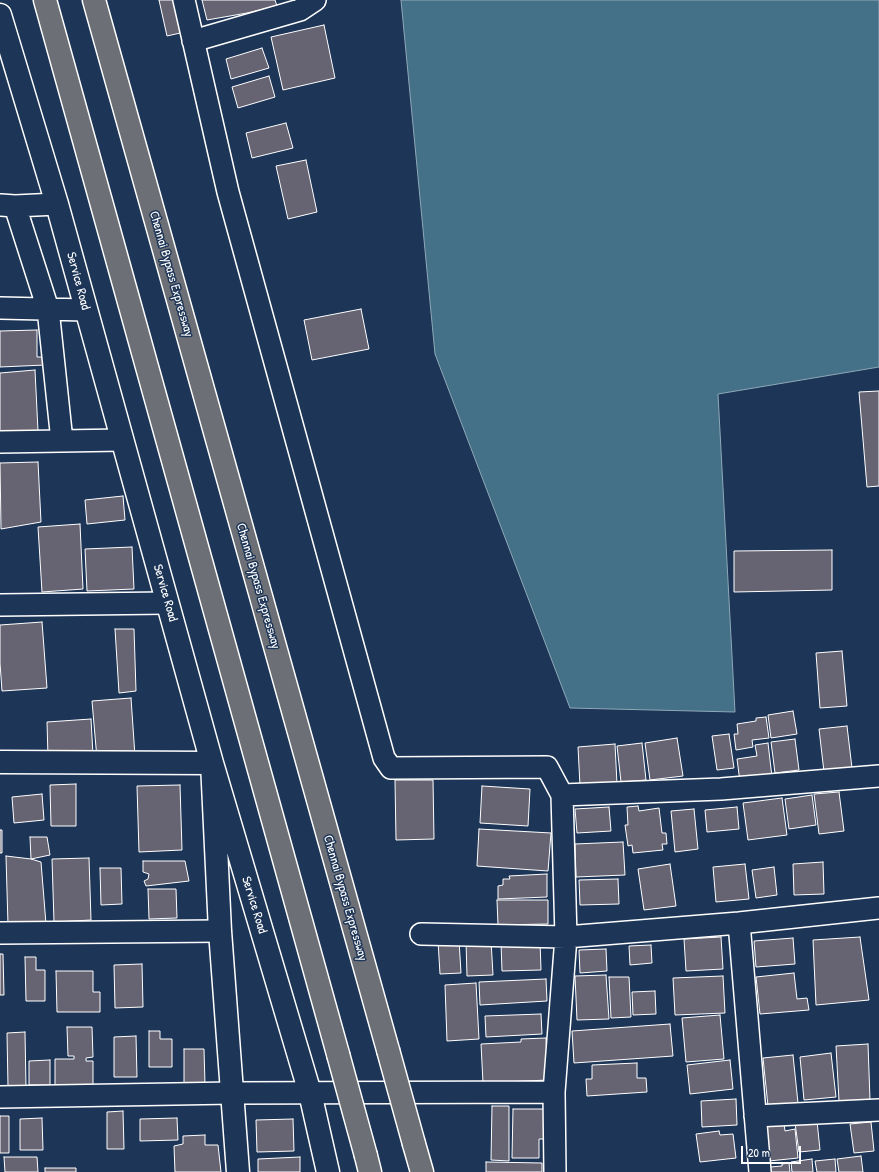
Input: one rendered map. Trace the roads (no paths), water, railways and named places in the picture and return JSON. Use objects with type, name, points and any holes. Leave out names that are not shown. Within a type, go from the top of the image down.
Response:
[{"type":"highway","points":[[45,0],[368,1164]]},
{"type":"highway","name":"Chennai Bypass Expressway","points":[[94,0],[422,1172]]},
{"type":"street","points":[[184,0],[228,192],[384,758],[391,768],[547,767],[562,795],[566,937],[554,1092],[556,1172]]},
{"type":"street","points":[[193,41],[300,10],[315,0]]},
{"type":"street","name":"Service Road","points":[[0,15],[57,204],[212,763],[310,1093],[328,1172]]},
{"type":"street","points":[[57,204],[7,205],[48,309],[62,441]]},
{"type":"street","points":[[0,308],[86,310]]},
{"type":"street","points":[[0,442],[122,440]]},
{"type":"street","points":[[0,605],[167,603]]},
{"type":"street","points":[[0,762],[212,763],[220,930],[238,1172]]},
{"type":"street","points":[[562,795],[721,789],[879,776]]},
{"type":"street","points":[[421,934],[566,937],[739,923],[879,908]]},
{"type":"street","points":[[739,923],[760,1172]]},
{"type":"street","points":[[0,933],[220,930]]},
{"type":"street","points":[[0,1097],[232,1093],[554,1092]]},
{"type":"street","points":[[755,1116],[879,1110]]},
{"type":"water","points":[[401,0],[879,0],[879,367],[718,394],[735,712],[570,708],[435,354]]}]
